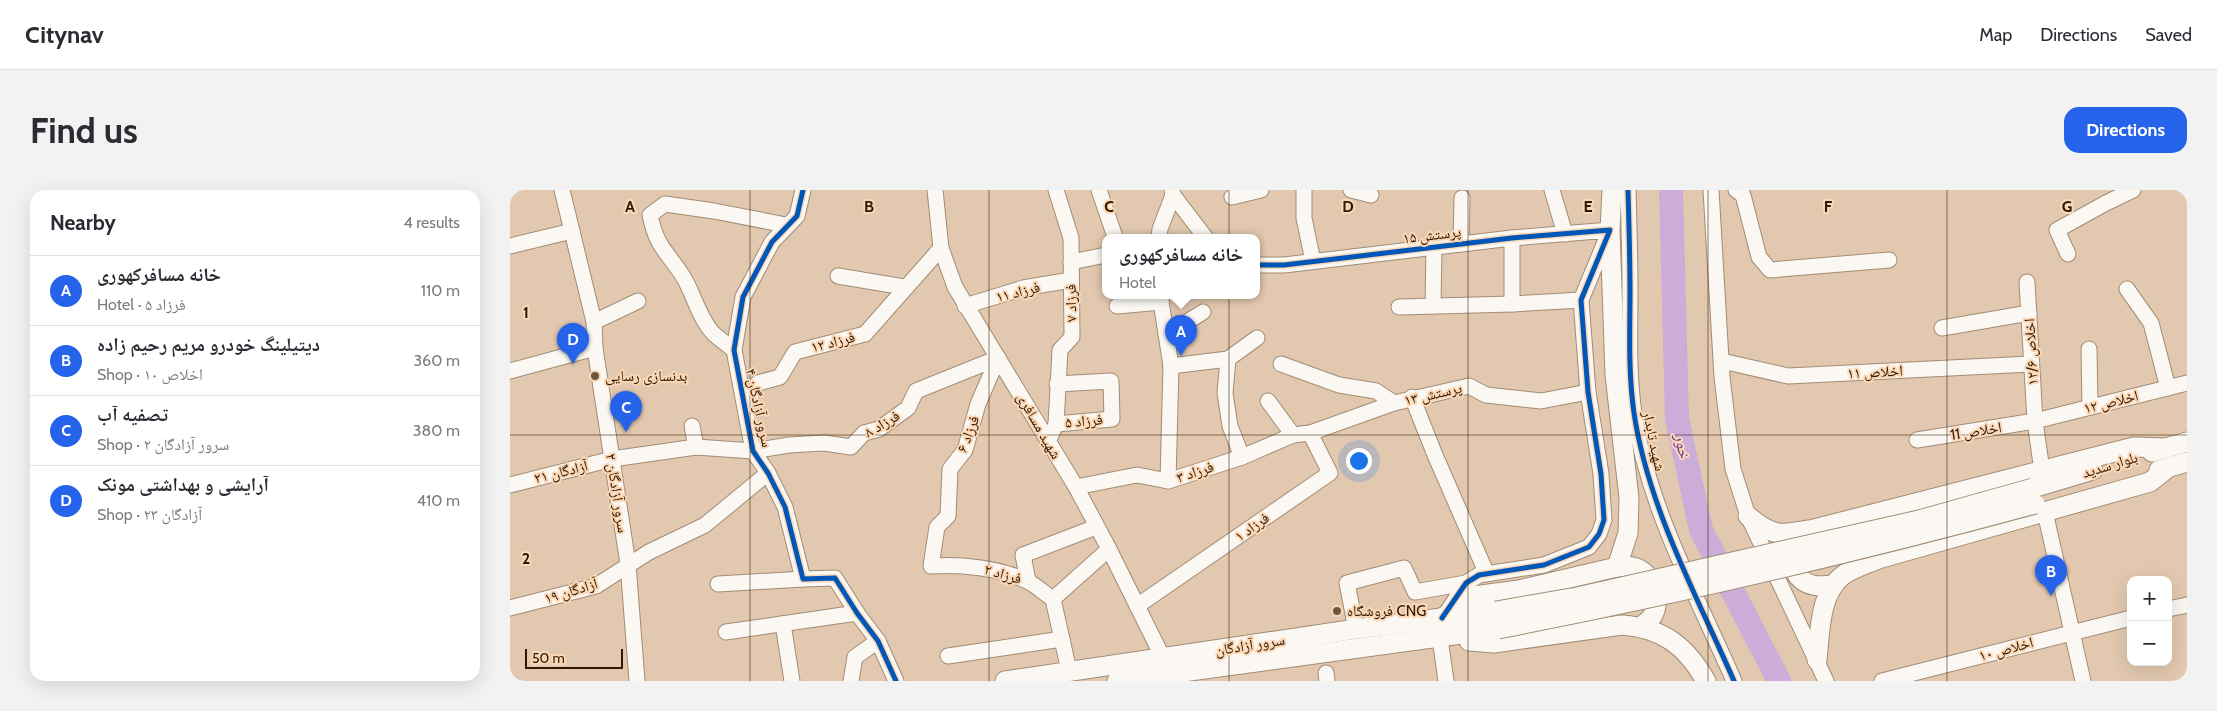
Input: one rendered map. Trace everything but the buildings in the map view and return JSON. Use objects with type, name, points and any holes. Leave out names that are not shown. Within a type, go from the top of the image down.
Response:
[{"type":"main road","points":[[1612,190],[1610,230],[1615,375],[1629,498],[1628,533],[1617,567]]},
{"type":"main road","name":"بلوار سدید","points":[[2038,501],[2165,448],[2187,442]]},
{"type":"main road","points":[[1748,516],[1763,528],[1780,534],[1814,529],[2134,448],[2165,448]]},
{"type":"main road","name":"بلوار سدید","points":[[2038,501],[2178,464]]},
{"type":"main road","points":[[1817,660],[1822,617],[1826,602],[1833,585],[1843,575],[1878,559],[2038,501]]},
{"type":"main road","points":[[1497,620],[1577,597],[1919,520],[2038,501]]},
{"type":"main road","points":[[1814,529],[1795,544],[1791,559],[1794,570],[1800,579],[1812,586],[1833,585]]},
{"type":"main road","points":[[1442,618],[1474,596],[1519,590],[1617,567],[1633,567],[1647,574],[1654,587],[1656,605],[1653,616],[1642,626]]},
{"type":"main road","name":"سرور آزادگان","points":[[1117,681],[1356,629],[1442,618],[1497,620]]},
{"type":"main road","name":"سرور آزادگان","points":[[1005,681],[1069,672],[1167,671],[1440,638],[1497,620]]},
{"type":"main road","points":[[1440,638],[1494,643],[1622,625],[1642,626],[1667,636],[1688,655],[1706,681]]},
{"type":"street","name":"سرور آزادگان ۲","points":[[562,190],[594,322],[595,348],[628,564],[637,681]]},
{"type":"street","name":"سرور آزادگان ۴","points":[[803,190],[797,216],[786,225],[772,242],[742,297],[734,350],[753,451],[768,473],[785,507],[804,579]]},
{"type":"street","name":"شهید مسافری","points":[[935,190],[941,248],[950,275],[965,306],[1076,487],[1109,549],[1167,671]]},
{"type":"street","name":"فرزاد ۷","points":[[1048,442],[1056,424],[1060,350],[1072,337],[1071,238],[1056,190]]},
{"type":"street","points":[[1099,190],[1114,234]]},
{"type":"street","points":[[1232,197],[1261,190]]},
{"type":"street","points":[[1304,190],[1304,218],[1313,262]]},
{"type":"street","points":[[1351,190],[1371,195]]},
{"type":"street","points":[[1552,190],[1565,234]]},
{"type":"street","name":"شهید تابدار","points":[[1628,190],[1630,294],[1628,351],[1634,414],[1650,482],[1676,553],[1734,681]]},
{"type":"street","points":[[1711,190],[1722,361],[1733,469],[1748,516],[1826,681]]},
{"type":"street","points":[[1736,190],[1743,195],[1759,257],[1770,270],[1889,260]]},
{"type":"street","points":[[2068,254],[2057,230],[2106,202],[2133,190]]},
{"type":"street","points":[[1159,234],[1173,193]]},
{"type":"street","points":[[1173,193],[1203,234]]},
{"type":"street","points":[[1461,244],[1462,198]]},
{"type":"street","points":[[734,350],[712,332],[706,323],[683,277],[662,249],[654,234],[650,215],[665,204],[786,225]]},
{"type":"street","points":[[1442,618],[1466,583],[1479,574],[1544,565],[1589,547],[1599,534],[1604,520],[1601,474],[1588,392],[1581,300],[1610,230]]},
{"type":"street","name":"پرستش ۱۵","points":[[1260,265],[1284,265],[1512,238],[1610,230]]},
{"type":"street","points":[[510,246],[572,231]]},
{"type":"street","points":[[1512,238],[1512,304]]},
{"type":"street","points":[[1434,247],[1434,306]]},
{"type":"street","name":"فرزاد ۱۲","points":[[745,405],[758,383],[780,377],[795,352],[865,334],[904,287],[941,248]]},
{"type":"street","points":[[1071,262],[1102,256]]},
{"type":"street","points":[[838,276],[904,287]]},
{"type":"street","name":"فرزاد ۱۱","points":[[965,306],[1023,288],[1071,280]]},
{"type":"street","name":"اخلاص ۱۲/۶","points":[[2027,282],[2035,421],[2042,471]]},
{"type":"street","points":[[2127,289],[2151,323],[2168,388]]},
{"type":"street","points":[[1117,306],[1156,299]]},
{"type":"street","points":[[1161,299],[1171,366],[1168,481]]},
{"type":"street","points":[[1399,307],[1581,300]]},
{"type":"street","points":[[594,322],[638,302]]},
{"type":"street","points":[[1166,334],[1203,312]]},
{"type":"street","points":[[1942,328],[2028,314]]},
{"type":"street","points":[[1171,366],[1228,359],[1257,338]]},
{"type":"street","points":[[510,370],[595,348]]},
{"type":"street","points":[[2089,349],[2090,408]]},
{"type":"street","name":"فرزاد ۸","points":[[696,447],[753,451],[789,445],[824,443],[851,447],[864,434],[879,429],[908,408],[916,391],[998,358]]},
{"type":"street","name":"فرزاد ۶","points":[[931,566],[937,527],[948,516],[950,469],[965,450],[978,404],[998,358]]},
{"type":"street","points":[[1228,359],[1225,393],[1230,426],[1242,457]]},
{"type":"street","name":"اخلاص ۱۱","points":[[1722,361],[1788,376],[2031,364]]},
{"type":"street","points":[[1281,364],[1339,385],[1376,391],[1394,403]]},
{"type":"street","name":"فرزاد ۵","points":[[1056,424],[1112,419],[1110,381],[1058,384]]},
{"type":"street","name":"اخلاص ۱۲","points":[[2035,421],[2187,383]]},
{"type":"street","name":"پرستش ۱۳","points":[[1310,433],[1412,397],[1469,386],[1486,395],[1541,401],[1588,392]]},
{"type":"street","points":[[1412,397],[1486,572]]},
{"type":"street","points":[[1268,401],[1293,435]]},
{"type":"street","name":"اخلاص 11","points":[[1917,440],[2035,421]]},
{"type":"street","points":[[692,426],[696,447]]},
{"type":"street","name":"فرزاد ۳","points":[[1076,487],[1137,475],[1168,481],[1242,457],[1293,435],[1310,433]]},
{"type":"street","name":"فرزاد ۱","points":[[1137,606],[1330,473],[1310,433]]},
{"type":"street","name":"آزادگان ۲۱","points":[[510,485],[612,459],[696,447]]},
{"type":"street","name":"آزادگان ۱۹","points":[[510,608],[596,586],[649,552],[705,526],[768,473]]},
{"type":"street","points":[[2038,501],[2073,632],[2083,681]]},
{"type":"street","points":[[1028,581],[1023,555],[1096,527]]},
{"type":"street","points":[[1069,672],[1053,600],[1109,549]]},
{"type":"street","name":"فرزاد ۲","points":[[931,566],[946,565],[983,568],[1028,581],[1053,600]]},
{"type":"street","points":[[1356,629],[1347,583],[1404,568],[1415,592],[1466,583]]},
{"type":"street","points":[[718,584],[835,578],[857,613],[878,641],[896,681]]},
{"type":"street","points":[[2172,608],[2187,605]]},
{"type":"street","points":[[726,632],[857,613]]},
{"type":"street","name":"اخلاص ۱۰","points":[[1882,681],[2127,619]]},
{"type":"street","points":[[783,624],[792,681]]},
{"type":"street","points":[[1440,638],[1446,681]]},
{"type":"street","points":[[948,656],[1062,639]]},
{"type":"street","points":[[851,681],[855,657],[878,641]]},
{"type":"waterway","name":"خور","points":[[1671,190],[1677,419],[1701,530],[1779,681]]},
{"type":"cycle path","points":[[803,190],[797,216],[772,242],[743,297],[734,350],[753,451],[768,473],[785,507],[803,579],[835,578],[857,613],[878,641],[896,681]]},
{"type":"cycle path","points":[[1628,190],[1630,367],[1634,413],[1641,448],[1650,482],[1675,550],[1734,681]]},
{"type":"cycle path","points":[[1260,265],[1284,265],[1512,238],[1610,230],[1581,300],[1588,392],[1601,474],[1604,520],[1599,534],[1589,547],[1544,565],[1479,575],[1466,583],[1442,618]]},
{"type":"place","name":"خانه مسافرکهوری","points":[[1181,356]]},
{"type":"place","name":"آرایشی و بهداشتی مونک","points":[[573,364]]},
{"type":"place","name":"بدنسازی رسایی","points":[[595,376]]},
{"type":"place","name":"تصفیه آب","points":[[626,432]]},
{"type":"place","name":"دیتیلینگ خودرو مریم رحیم زاده","points":[[2051,596]]},
{"type":"place","name":"فروشگاه CNG","points":[[1337,611]]}]
